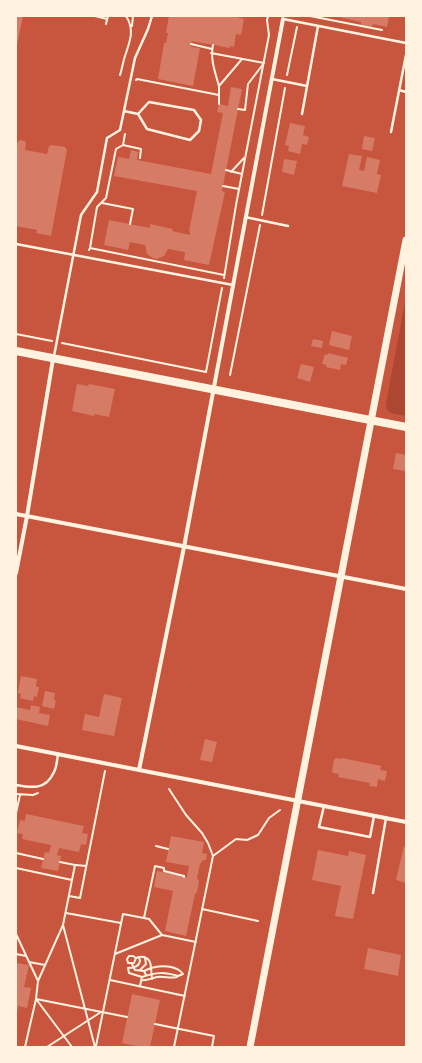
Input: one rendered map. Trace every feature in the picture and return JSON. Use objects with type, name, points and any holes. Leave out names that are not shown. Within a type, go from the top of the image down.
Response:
[{"type":"main road","points":[[16,351],[406,427]]},
{"type":"street","points":[[139,770],[184,547],[283,19]]},
{"type":"street","points":[[250,1047],[404,260],[406,240]]},
{"type":"street","points":[[16,573],[53,359]]},
{"type":"street","points":[[16,514],[406,590]]},
{"type":"street","points":[[16,746],[406,822]]},
{"type":"lane","points":[[53,359],[81,215],[97,192],[107,138],[120,130],[135,58],[152,16]]},
{"type":"lane","points":[[283,19],[406,43]]},
{"type":"lane","points":[[302,114],[318,26]]},
{"type":"lane","points":[[391,132],[398,90],[406,56]]},
{"type":"lane","points":[[272,79],[307,86]]},
{"type":"lane","points":[[398,90],[406,92]]},
{"type":"lane","points":[[124,111],[138,114],[147,130],[190,140],[199,131],[201,120],[194,110],[149,102],[138,114]]},
{"type":"lane","points":[[246,217],[288,226]]},
{"type":"lane","points":[[16,244],[73,256],[233,285]]},
{"type":"lane","points":[[16,785],[31,788],[40,786],[47,781],[54,772],[58,754]]},
{"type":"lane","points":[[324,806],[319,827],[370,837],[374,816]]},
{"type":"lane","points":[[373,893],[386,818]]},
{"type":"path","points":[[95,16],[107,17],[106,24]]},
{"type":"path","points":[[126,16],[132,27]]},
{"type":"path","points":[[120,75],[132,36],[133,16]]},
{"type":"path","points":[[16,334],[206,372],[269,35],[267,20],[268,16]]},
{"type":"path","points":[[310,16],[384,31]]},
{"type":"path","points":[[192,44],[212,49]]},
{"type":"path","points":[[213,45],[211,54],[219,86],[219,104]]},
{"type":"path","points":[[211,54],[264,63]]},
{"type":"path","points":[[219,86],[242,59]]},
{"type":"path","points":[[238,109],[245,110],[248,84],[264,63]]},
{"type":"path","points":[[135,86],[137,79],[219,95]]},
{"type":"path","points":[[230,375],[280,117]]},
{"type":"path","points":[[123,146],[126,132]]},
{"type":"path","points":[[88,258],[97,207],[106,198],[116,149],[123,146],[141,149],[140,158]]},
{"type":"path","points":[[231,172],[245,157]]},
{"type":"path","points":[[226,170],[242,174]]},
{"type":"path","points":[[223,186],[239,189]]},
{"type":"path","points":[[102,203],[133,209],[130,224]]},
{"type":"path","points":[[90,248],[224,275]]},
{"type":"path","points":[[69,896],[80,898],[105,769]]},
{"type":"path","points":[[169,789],[186,815],[202,833],[213,856],[174,1047]]},
{"type":"path","points":[[16,814],[20,795]]},
{"type":"path","points":[[213,856],[236,839],[247,840],[258,835],[270,818],[280,810]]},
{"type":"path","points":[[156,846],[168,849]]},
{"type":"path","points":[[16,853],[43,858]]},
{"type":"path","points":[[60,862],[86,866]]},
{"type":"path","points":[[25,1047],[36,999],[38,981],[63,925],[75,865]]},
{"type":"path","points":[[144,918],[155,866],[164,868],[164,871],[184,877]]},
{"type":"path","points":[[16,868],[72,880]]},
{"type":"path","points":[[202,909],[258,922]]},
{"type":"path","points":[[66,913],[121,923]]},
{"type":"path","points":[[96,1047],[123,914],[149,919],[162,935]]},
{"type":"path","points":[[63,925],[84,1008],[96,1047]]},
{"type":"path","points":[[16,934],[38,981]]},
{"type":"path","points":[[115,954],[162,935],[196,942]]},
{"type":"path","points":[[16,954],[26,956]]},
{"type":"path","points":[[134,968],[132,964],[128,963],[128,957],[145,958],[151,962],[152,979]]},
{"type":"path","points":[[134,968],[140,963],[139,957]]},
{"type":"path","points":[[132,964],[136,958]]},
{"type":"path","points":[[139,971],[146,964],[145,958]]},
{"type":"path","points":[[29,962],[45,966]]},
{"type":"path","points":[[178,976],[159,972],[142,977],[129,973],[128,968],[144,971],[151,968],[167,966],[181,971],[183,974]]},
{"type":"path","points":[[144,971],[146,975]]},
{"type":"path","points":[[141,980],[145,981],[160,977],[172,978],[183,974],[189,975]]},
{"type":"path","points":[[140,986],[142,977]]},
{"type":"path","points":[[110,980],[184,996]]},
{"type":"path","points":[[36,999],[127,1017]]},
{"type":"path","points":[[36,999],[72,1047]]},
{"type":"path","points":[[47,1047],[102,1012]]},
{"type":"path","points":[[155,1024],[214,1036],[212,1047]]},
{"type":"shaded area","points":[[406,296],[406,416],[390,412],[386,408],[386,404]]},
{"type":"building","points":[[16,16],[23,16],[17,45],[16,45]]},
{"type":"building","points":[[169,16],[238,16],[237,17],[244,19],[241,35],[236,34],[234,47],[230,46],[230,48],[192,41],[191,47],[200,48],[193,86],[158,79],[164,43],[166,43],[168,33],[166,33]]},
{"type":"building","points":[[334,16],[389,16],[387,27],[373,24],[372,27],[361,25],[361,22]]},
{"type":"building","points":[[231,87],[242,89],[222,191],[225,192],[209,265],[184,260],[185,252],[168,249],[164,256],[157,259],[147,254],[145,245],[130,242],[128,250],[104,245],[109,220],[150,228],[150,224],[173,229],[172,231],[190,235],[189,231],[197,191],[114,176],[118,157],[129,159],[131,150],[138,152],[137,160],[211,174],[223,113],[217,112],[219,104],[228,106]]},
{"type":"building","points":[[290,123],[305,126],[303,135],[309,137],[307,145],[302,144],[300,154],[288,151],[289,146],[285,145]]},
{"type":"building","points":[[364,136],[375,138],[372,151],[362,149]]},
{"type":"building","points":[[20,140],[25,141],[25,150],[47,154],[49,146],[52,145],[65,147],[67,150],[51,236],[36,233],[37,230],[16,226],[16,146]]},
{"type":"building","points":[[349,154],[362,156],[359,170],[364,171],[367,157],[380,160],[377,174],[381,175],[377,193],[342,186]]},
{"type":"building","points":[[284,159],[297,161],[294,175],[282,172]]},
{"type":"building","points":[[332,331],[352,336],[349,350],[329,345]]},
{"type":"building","points":[[313,339],[323,341],[322,348],[311,346]]},
{"type":"building","points":[[328,353],[348,358],[346,365],[341,364],[340,370],[326,367],[326,365],[322,364],[325,354],[328,355]]},
{"type":"building","points":[[301,364],[314,367],[310,382],[297,378]]},
{"type":"building","points":[[77,384],[88,386],[89,384],[115,389],[109,417],[94,414],[94,416],[72,411]]},
{"type":"building","points":[[396,453],[406,455],[406,471],[393,469]]},
{"type":"building","points":[[21,676],[37,679],[36,687],[39,687],[37,697],[34,696],[33,701],[20,698],[21,694],[18,693]]},
{"type":"building","points":[[45,691],[55,693],[54,700],[56,701],[54,709],[42,706]]},
{"type":"building","points":[[104,694],[122,698],[114,736],[82,730],[85,714],[99,717]]},
{"type":"building","points":[[31,705],[40,707],[39,713],[50,715],[48,726],[16,719],[16,707],[30,710]]},
{"type":"building","points":[[205,739],[217,742],[212,762],[200,760]]},
{"type":"building","points":[[336,758],[381,766],[380,770],[387,771],[385,781],[378,779],[377,787],[369,786],[370,783],[338,777],[339,774],[333,773],[332,771],[334,760]]},
{"type":"building","points":[[26,814],[84,826],[82,833],[88,834],[86,845],[81,844],[79,852],[59,848],[57,855],[61,856],[58,871],[41,868],[45,852],[49,853],[51,845],[22,839],[23,834],[17,833],[20,820],[25,821]]},
{"type":"building","points":[[171,836],[204,842],[202,853],[207,854],[206,860],[203,860],[200,864],[197,878],[199,881],[197,892],[195,894],[186,936],[165,931],[173,891],[154,887],[157,871],[187,877],[189,866],[166,862]]},
{"type":"building","points":[[404,846],[406,847],[406,883],[396,880]]},
{"type":"building","points":[[318,850],[348,856],[349,851],[366,855],[353,919],[335,916],[341,886],[312,880]]},
{"type":"building","points":[[368,948],[401,955],[398,976],[364,969]]},
{"type":"building","points":[[16,963],[29,965],[24,987],[31,988],[27,1008],[18,1006],[17,1013]]},
{"type":"building","points":[[132,994],[160,1000],[150,1047],[140,1047],[122,1043]]}]
